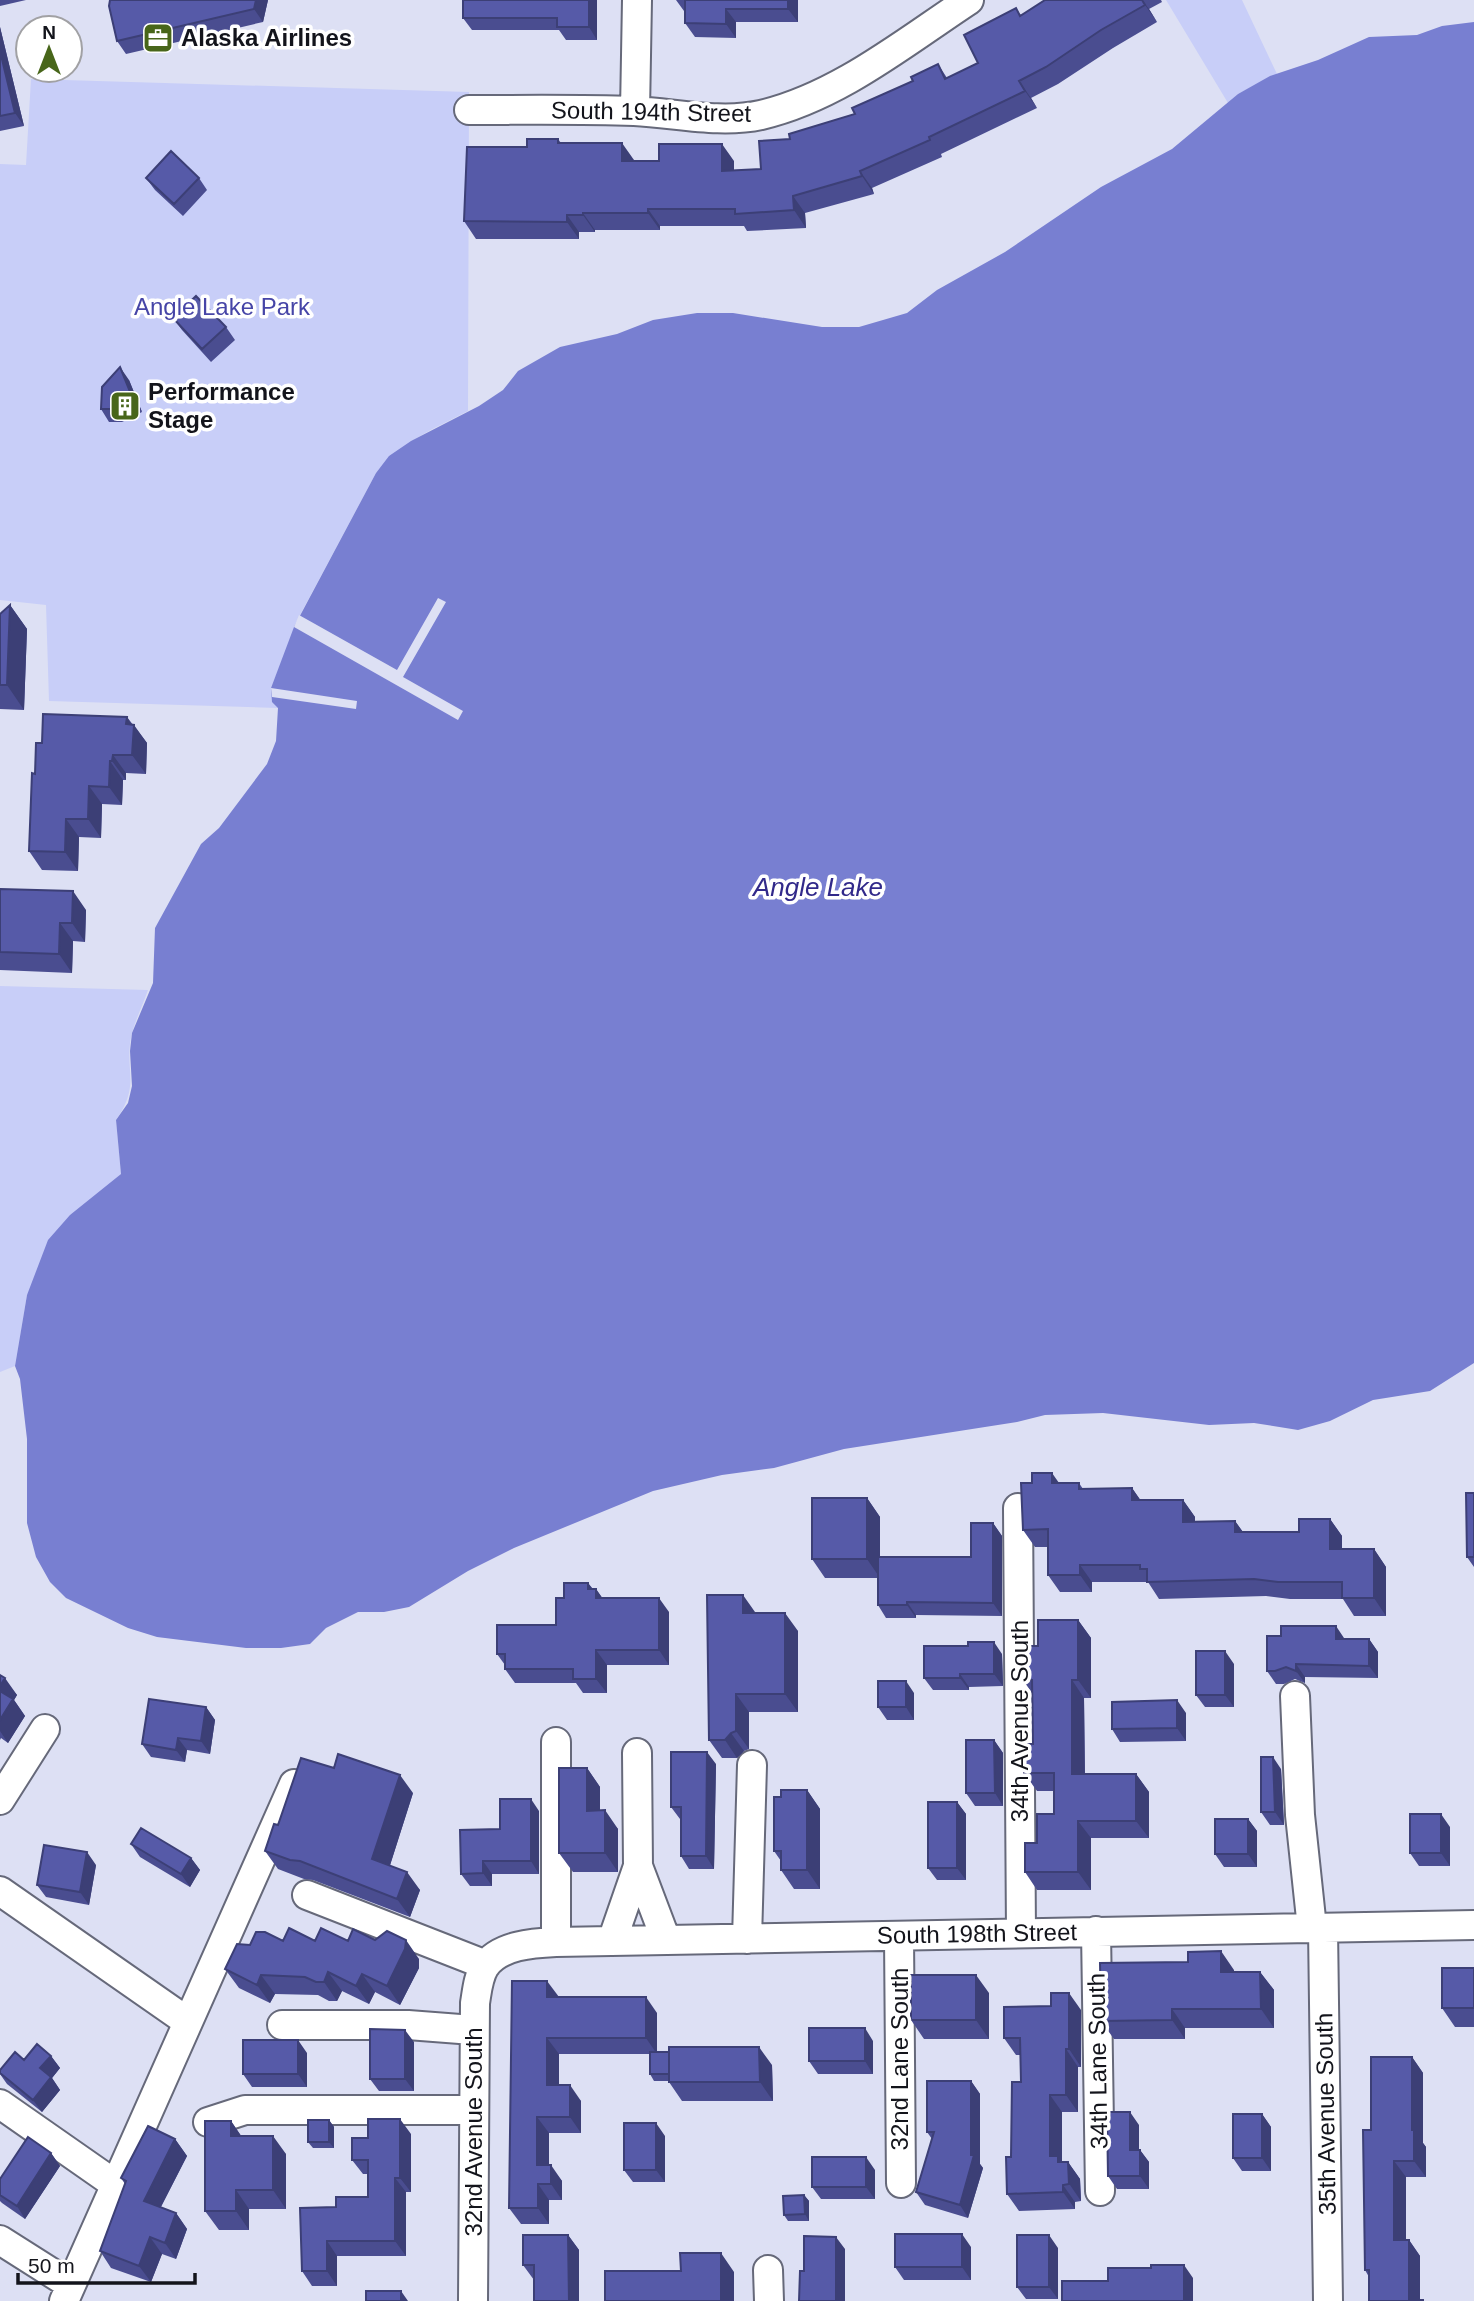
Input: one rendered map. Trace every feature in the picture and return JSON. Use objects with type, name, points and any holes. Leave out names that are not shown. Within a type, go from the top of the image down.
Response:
[{"type":"street","points":[[635,111],[637,0]]},
{"type":"street","name":"South 194th Street","points":[[469,110],[635,111],[725,119],[759,116],[829,89],[969,0]]},
{"type":"street","name":"34th Avenue South","points":[[1018,1508],[1021,1933]]},
{"type":"street","name":"35th Avenue South","points":[[1295,1696],[1300,1815],[1318,1928],[1328,2301]]},
{"type":"street","points":[[0,1800],[45,1729]]},
{"type":"street","points":[[556,1742],[556,1942]]},
{"type":"street","points":[[612,1941],[638,1866],[637,1752]]},
{"type":"street","points":[[747,1938],[752,1765]]},
{"type":"street","points":[[0,2240],[68,2293],[294,1784]]},
{"type":"street","points":[[638,1866],[666,1941]]},
{"type":"street","points":[[0,1891],[188,2022]]},
{"type":"street","points":[[307,1895],[486,1965]]},
{"type":"street","name":"South 198th Street","points":[[486,1965],[497,1956],[525,1944],[556,1942],[1474,1925]]},
{"type":"street","name":"34th Lane South","points":[[1096,1931],[1100,2191]]},
{"type":"street","name":"32nd Lane South","points":[[899,1936],[901,2183]]},
{"type":"street","name":"32nd Avenue South","points":[[473,2301],[473,2030],[478,1982],[486,1965]]},
{"type":"street","points":[[282,2025],[408,2025],[473,2030]]},
{"type":"street","points":[[0,2104],[116,2185]]},
{"type":"street","points":[[208,2122],[245,2110],[473,2110]]},
{"type":"street","points":[[768,2270],[769,2301]]},
{"type":"green space","points":[[1166,0],[1242,0],[1277,74],[1238,94],[1228,103]]},
{"type":"green space","name":"Angle Lake Park","points":[[84,81],[469,92],[468,411],[407,445],[385,462],[376,473],[300,615],[271,688],[278,708],[49,701],[46,605],[0,600],[0,164],[26,165],[31,84],[84,84]]},
{"type":"green space","points":[[0,986],[148,990],[132,1033],[128,1096],[116,1120],[121,1174],[98,1195],[27,1295],[15,1366],[0,1372]]},
{"type":"water","name":"Angle Lake","points":[[1474,22],[1474,1363],[1430,1391],[1373,1400],[1330,1421],[1298,1430],[1254,1423],[1209,1425],[1103,1413],[1045,1415],[1017,1422],[844,1449],[774,1468],[722,1475],[653,1491],[514,1548],[468,1571],[409,1607],[384,1612],[358,1612],[326,1628],[310,1644],[281,1648],[246,1648],[157,1637],[128,1628],[66,1598],[50,1582],[36,1557],[27,1523],[27,1439],[20,1379],[15,1366],[27,1295],[48,1240],[70,1215],[121,1174],[116,1120],[128,1103],[132,1086],[132,1033],[153,983],[155,928],[201,844],[219,828],[267,764],[276,741],[278,708],[272,702],[271,688],[294,627],[376,473],[389,456],[411,441],[479,406],[503,390],[518,371],[560,347],[617,334],[653,320],[697,313],[733,313],[822,327],[859,327],[907,313],[937,290],[1005,252],[1101,187],[1172,149],[1238,94],[1270,76],[1318,60],[1369,37],[1417,35],[1442,26]]},
{"type":"pier","points":[[438,598],[446,602],[403,677],[463,711],[458,720],[294,627],[299,615],[397,670]]},
{"type":"pier","points":[[271,688],[357,701],[356,709],[272,697]]},
{"type":"building","points":[[110,0],[256,0],[254,9],[117,41]]},
{"type":"building","points":[[463,0],[589,0],[589,27],[557,27],[557,18],[463,18]]},
{"type":"building","points":[[685,0],[788,0],[788,9],[726,9],[726,24],[685,23]]},
{"type":"building","points":[[1045,0],[1142,0],[1145,5],[1019,81],[1025,91],[929,137],[930,140],[860,171],[862,176],[793,196],[794,210],[735,214],[735,209],[648,209],[648,213],[567,215],[567,222],[464,221],[467,147],[527,147],[527,139],[558,139],[558,143],[622,143],[622,161],[659,161],[659,144],[722,144],[722,171],[761,169],[759,141],[790,139],[789,134],[855,114],[852,108],[913,81],[911,77],[938,64],[945,79],[978,63],[964,35],[1016,8],[1020,16]]},
{"type":"building","points":[[0,51],[15,113],[0,116]]},
{"type":"building","points":[[171,151],[199,178],[174,204],[146,178]]},
{"type":"building","points":[[196,296],[226,327],[202,349],[173,318]]},
{"type":"building","points":[[120,367],[133,399],[113,409],[101,409],[102,387]]},
{"type":"building","points":[[10,605],[7,685],[0,685],[0,614]]},
{"type":"building","points":[[43,714],[127,717],[126,724],[134,725],[132,755],[113,755],[110,761],[109,787],[89,786],[88,819],[66,819],[65,852],[29,851],[32,773],[35,774],[36,743],[42,743]]},
{"type":"building","points":[[0,889],[73,891],[72,923],[60,923],[59,954],[0,952]]},
{"type":"building","points":[[1032,1473],[1052,1473],[1052,1483],[1079,1483],[1079,1489],[1132,1488],[1132,1500],[1183,1500],[1183,1522],[1235,1521],[1235,1532],[1299,1532],[1299,1519],[1330,1519],[1330,1549],[1374,1549],[1374,1598],[1342,1598],[1342,1582],[1278,1582],[1254,1579],[1147,1582],[1147,1569],[1140,1569],[1140,1565],[1080,1565],[1080,1575],[1048,1575],[1048,1529],[1023,1530],[1021,1483],[1032,1483]]},
{"type":"building","points":[[1466,1493],[1474,1493],[1474,1557],[1467,1557]]},
{"type":"building","points":[[812,1498],[867,1498],[867,1559],[812,1559]]},
{"type":"building","points":[[971,1523],[993,1523],[993,1603],[907,1602],[907,1605],[878,1605],[878,1557],[971,1557]]},
{"type":"building","points":[[564,1583],[588,1583],[588,1589],[596,1589],[596,1598],[659,1598],[659,1650],[596,1650],[596,1679],[573,1679],[573,1669],[505,1669],[505,1654],[497,1654],[497,1625],[556,1625],[556,1598],[564,1598]]},
{"type":"building","points":[[707,1595],[743,1595],[743,1613],[785,1613],[785,1694],[736,1694],[736,1731],[725,1740],[709,1740]]},
{"type":"building","points":[[1038,1620],[1078,1620],[1078,1680],[1072,1680],[1072,1774],[1136,1774],[1136,1821],[1078,1821],[1078,1872],[1025,1872],[1025,1843],[1037,1843],[1037,1814],[1054,1814],[1054,1773],[1024,1773],[1024,1744],[1033,1744],[1032,1680],[1023,1680],[1023,1646],[1038,1646]]},
{"type":"building","points":[[1281,1626],[1336,1626],[1336,1639],[1369,1639],[1369,1666],[1296,1664],[1296,1671],[1286,1667],[1267,1671],[1267,1636],[1281,1636]]},
{"type":"building","points":[[968,1642],[994,1642],[994,1674],[924,1678],[924,1646],[968,1646]]},
{"type":"building","points":[[1196,1651],[1225,1651],[1225,1695],[1196,1695]]},
{"type":"building","points":[[878,1681],[906,1681],[906,1707],[878,1707]]},
{"type":"building","points":[[0,1691],[13,1699],[0,1720]]},
{"type":"building","points":[[149,1699],[206,1707],[201,1741],[178,1738],[176,1750],[142,1744]]},
{"type":"building","points":[[1177,1700],[1177,1728],[1112,1729],[1112,1702]]},
{"type":"building","points":[[966,1740],[994,1740],[995,1793],[966,1793]]},
{"type":"building","points":[[671,1752],[707,1752],[706,1856],[681,1856],[681,1807],[671,1807]]},
{"type":"building","points":[[338,1754],[400,1775],[372,1859],[407,1872],[397,1899],[300,1861],[265,1851],[274,1824],[278,1825],[301,1758],[334,1768]]},
{"type":"building","points":[[1261,1757],[1273,1757],[1275,1812],[1261,1812]]},
{"type":"building","points":[[559,1768],[587,1768],[587,1811],[605,1810],[605,1853],[559,1853]]},
{"type":"building","points":[[781,1790],[807,1790],[807,1870],[781,1870],[781,1851],[774,1851],[774,1797],[781,1797]]},
{"type":"building","points":[[500,1799],[531,1799],[531,1861],[483,1861],[483,1873],[461,1874],[460,1830],[500,1829]]},
{"type":"building","points":[[928,1802],[957,1802],[957,1868],[928,1868]]},
{"type":"building","points":[[1410,1814],[1441,1814],[1441,1853],[1410,1853]]},
{"type":"building","points":[[1215,1819],[1248,1819],[1248,1854],[1215,1854]]},
{"type":"building","points":[[141,1828],[191,1858],[181,1874],[131,1844]]},
{"type":"building","points":[[44,1845],[87,1852],[80,1892],[37,1885]]},
{"type":"building","points":[[289,1928],[315,1941],[321,1928],[348,1941],[353,1929],[375,1940],[387,1931],[406,1940],[405,1949],[387,1986],[362,1974],[356,1986],[328,1972],[324,1982],[305,1977],[261,1975],[257,1985],[225,1969],[237,1944],[250,1945],[256,1932],[265,1932],[283,1941]]},
{"type":"building","points":[[1221,1951],[1221,1972],[1260,1972],[1261,2009],[1172,2009],[1172,2020],[1101,2021],[1100,1963],[1188,1962],[1188,1952]]},
{"type":"building","points":[[1442,1968],[1474,1968],[1474,2008],[1442,2008]]},
{"type":"building","points":[[911,1975],[976,1975],[976,2020],[911,2020]]},
{"type":"building","points":[[512,1981],[547,1981],[547,1997],[646,1997],[646,2038],[547,2038],[547,2085],[570,2085],[570,2117],[537,2117],[537,2165],[551,2165],[551,2184],[538,2184],[538,2208],[509,2208]]},
{"type":"building","points":[[1051,1993],[1069,1993],[1066,2095],[1050,2095],[1050,2156],[1058,2156],[1058,2162],[1068,2162],[1069,2184],[1063,2185],[1063,2192],[1007,2194],[1006,2157],[1011,2157],[1012,2082],[1021,2082],[1020,2038],[1004,2038],[1004,2007],[1051,2006]]},
{"type":"building","points":[[809,2028],[865,2028],[865,2061],[809,2061]]},
{"type":"building","points":[[370,2029],[405,2030],[405,2079],[370,2079]]},
{"type":"building","points":[[243,2040],[298,2040],[298,2074],[243,2074]]},
{"type":"building","points":[[37,2044],[51,2056],[40,2068],[51,2077],[33,2100],[0,2073],[0,2070],[15,2052],[24,2060]]},
{"type":"building","points":[[669,2047],[759,2047],[760,2082],[669,2082]]},
{"type":"building","points":[[650,2052],[669,2052],[669,2074],[650,2074]]},
{"type":"building","points":[[1371,2057],[1412,2057],[1414,2161],[1394,2161],[1394,2240],[1409,2240],[1409,2300],[1423,2301],[1369,2301],[1369,2270],[1365,2270],[1363,2130],[1371,2130]]},
{"type":"building","points":[[927,2081],[971,2081],[971,2155],[974,2155],[960,2205],[916,2192],[934,2132],[927,2132]]},
{"type":"building","points":[[1107,2112],[1130,2112],[1130,2150],[1140,2150],[1140,2176],[1108,2176]]},
{"type":"building","points":[[1233,2114],[1262,2114],[1262,2158],[1233,2158]]},
{"type":"building","points":[[368,2119],[400,2119],[400,2178],[395,2178],[395,2241],[327,2241],[327,2271],[302,2271],[300,2208],[336,2207],[336,2197],[368,2197],[368,2160],[352,2160],[352,2138],[368,2138]]},
{"type":"building","points":[[308,2120],[329,2120],[329,2142],[308,2142]]},
{"type":"building","points":[[205,2121],[231,2121],[231,2136],[273,2136],[273,2190],[236,2190],[236,2211],[205,2211]]},
{"type":"building","points":[[624,2123],[656,2123],[656,2170],[624,2170]]},
{"type":"building","points":[[148,2126],[175,2139],[144,2201],[176,2213],[165,2243],[150,2237],[139,2266],[100,2251],[126,2181],[121,2178]]},
{"type":"building","points":[[28,2137],[51,2153],[17,2206],[0,2195],[0,2179]]},
{"type":"building","points":[[812,2157],[866,2157],[866,2187],[812,2187]]},
{"type":"building","points":[[804,2195],[805,2214],[784,2215],[783,2196]]},
{"type":"building","points":[[895,2234],[962,2234],[962,2267],[895,2267]]},
{"type":"building","points":[[523,2235],[568,2235],[569,2301],[534,2301],[534,2265],[523,2265]]},
{"type":"building","points":[[1017,2235],[1049,2235],[1049,2287],[1017,2287]]},
{"type":"building","points":[[804,2236],[836,2237],[836,2301],[799,2301],[800,2271],[804,2271]]},
{"type":"building","points":[[680,2253],[721,2253],[721,2301],[605,2301],[605,2271],[681,2271]]},
{"type":"building","points":[[1151,2265],[1184,2265],[1184,2301],[1062,2301],[1062,2281],[1108,2281],[1108,2268],[1151,2268]]},
{"type":"building","points":[[366,2291],[401,2291],[401,2301],[366,2301]]},
{"type":"place","name":"Alaska Airlines","points":[[158,38]]},
{"type":"place","name":"Performance Stage","points":[[125,406]]}]
